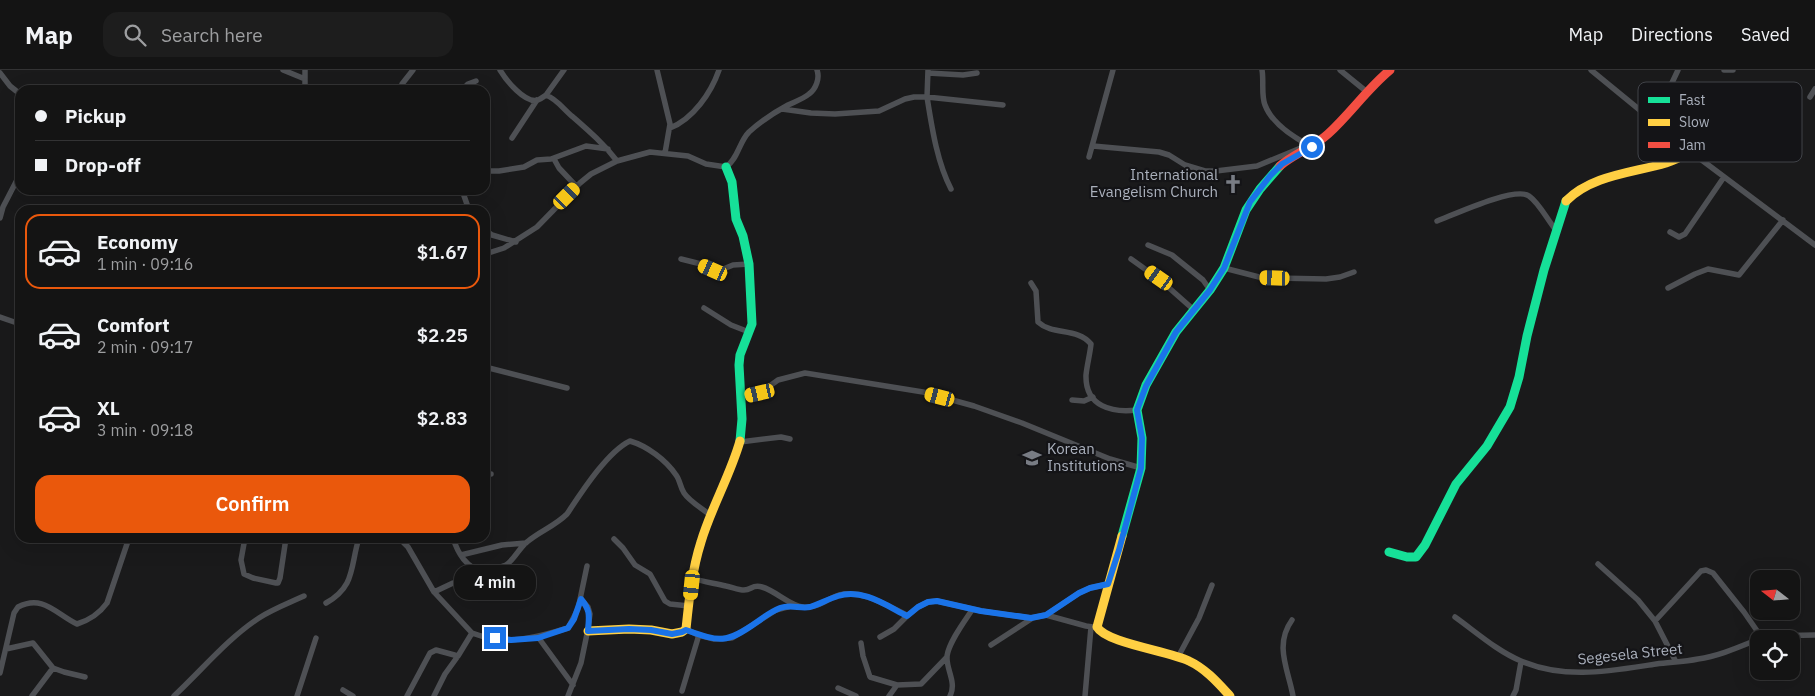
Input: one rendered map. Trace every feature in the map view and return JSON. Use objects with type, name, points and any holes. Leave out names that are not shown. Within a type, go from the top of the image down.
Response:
[{"type":"street","points":[[282,70],[305,80]]},
{"type":"street","points":[[305,70],[305,85]]},
{"type":"street","points":[[402,85],[413,70]]},
{"type":"street","points":[[500,70],[515,89],[531,99],[537,100]]},
{"type":"street","points":[[512,138],[537,100],[546,95],[564,70]]},
{"type":"street","points":[[657,70],[670,124],[665,153]]},
{"type":"street","points":[[670,128],[681,123],[703,99],[712,88],[719,70]]},
{"type":"street","points":[[490,252],[516,242],[537,227],[576,186],[591,174],[617,161],[650,152],[688,156],[706,164],[726,167],[733,163],[737,151],[749,132],[782,109],[809,94],[816,84],[817,70]]},
{"type":"street","points":[[1089,157],[1113,70]]},
{"type":"street","points":[[1262,70],[1264,104],[1271,117],[1295,138],[1310,146]]},
{"type":"street","points":[[1340,70],[1367,92]]},
{"type":"street","points":[[1085,696],[1094,627],[1119,550],[1141,468],[1142,438],[1137,410],[1146,386],[1183,322],[1210,290],[1224,268],[1246,210],[1260,189],[1282,164],[1340,123],[1367,92],[1390,70]]},
{"type":"street","points":[[1591,70],[1638,108]]},
{"type":"street","points":[[1672,82],[1678,70]]},
{"type":"street","points":[[1724,70],[1733,70]]},
{"type":"street","points":[[951,189],[945,178],[939,156],[927,97],[928,72],[963,75],[977,73]]},
{"type":"street","points":[[0,73],[15,90]]},
{"type":"street","points":[[467,85],[476,81]]},
{"type":"street","points":[[1810,97],[1815,89]]},
{"type":"street","points":[[546,95],[555,100],[608,149],[617,161]]},
{"type":"street","points":[[782,109],[819,114],[879,111],[914,97],[1003,105]]},
{"type":"street","points":[[490,171],[518,168],[537,160],[554,159],[586,146],[608,149]]},
{"type":"street","points":[[1093,146],[1158,152],[1169,155],[1186,165],[1205,171],[1257,166],[1310,146]]},
{"type":"street","points":[[554,159],[559,168],[576,186]]},
{"type":"street","points":[[1389,552],[1416,557],[1425,545],[1456,484],[1487,446],[1510,407],[1519,377],[1533,310],[1564,203],[1575,192],[1600,179],[1669,162]]},
{"type":"street","points":[[1704,162],[1815,245]]},
{"type":"street","points":[[686,630],[692,578],[700,540],[728,477],[740,442],[740,355],[752,324],[749,264],[743,236],[736,219],[732,182],[726,167]]},
{"type":"street","points":[[1670,232],[1679,237],[1685,234],[1724,177]]},
{"type":"street","points":[[0,218],[15,184]]},
{"type":"street","points":[[1437,221],[1478,205],[1515,193],[1522,193],[1529,196],[1555,229]]},
{"type":"street","points":[[1668,288],[1708,269],[1739,274],[1782,220]]},
{"type":"street","points":[[490,233],[516,242]]},
{"type":"street","points":[[1148,245],[1172,256],[1203,280],[1210,290]]},
{"type":"street","points":[[681,259],[713,270],[721,270],[733,265],[749,264]]},
{"type":"street","points":[[1131,259],[1159,278],[1194,310]]},
{"type":"street","points":[[1224,268],[1251,276],[1267,278],[1326,279],[1354,272]]},
{"type":"street","points":[[1031,284],[1036,291],[1038,322],[1045,328],[1080,334],[1091,344],[1086,376],[1092,397],[1102,407],[1110,410],[1122,412],[1137,410]]},
{"type":"street","points":[[704,308],[731,325],[749,332]]},
{"type":"street","points":[[0,317],[15,322]]},
{"type":"street","points":[[490,368],[566,388]]},
{"type":"street","points":[[741,394],[760,393],[778,380],[805,373],[923,392],[974,406],[1022,423],[1110,459],[1141,468]]},
{"type":"street","points":[[1072,400],[1084,401],[1092,397]]},
{"type":"street","points":[[740,442],[781,437],[790,439]]},
{"type":"street","points":[[434,592],[453,583],[506,565],[512,561],[526,543],[561,520],[603,464],[612,454],[630,441],[657,455],[667,464],[677,475],[683,492],[710,515]]},
{"type":"street","points":[[614,539],[635,565],[650,574],[665,602],[689,606]]},
{"type":"street","points":[[0,673],[14,613],[18,607],[31,603],[49,606],[77,624],[93,618],[101,612],[107,603],[127,543]]},
{"type":"street","points":[[244,543],[241,560],[244,574],[276,583],[278,583],[285,543]]},
{"type":"street","points":[[326,602],[333,599],[348,584],[358,543]]},
{"type":"street","points":[[404,543],[434,592],[472,633],[483,637],[511,640],[538,638],[568,628],[574,619],[581,599],[587,566]]},
{"type":"street","points":[[455,543],[461,555],[471,567],[484,573]]},
{"type":"street","points":[[461,555],[502,545],[526,543]]},
{"type":"street","points":[[1598,564],[1638,600],[1655,621],[1676,662]]},
{"type":"street","points":[[1655,621],[1701,571],[1706,570],[1713,573],[1722,584],[1754,630]]},
{"type":"street","points":[[692,578],[711,584],[745,590],[750,587],[760,586],[804,608],[820,604],[839,595],[863,596],[874,599],[907,616]]},
{"type":"street","points":[[880,637],[894,629],[907,616],[923,605],[937,601],[972,610],[1031,618],[1046,615],[1090,588],[1108,584]]},
{"type":"street","points":[[1178,657],[1199,618],[1212,585]]},
{"type":"street","points":[[174,696],[259,617],[304,596]]},
{"type":"street","points":[[568,696],[582,657],[588,631],[590,614],[588,607],[581,599]]},
{"type":"street","points":[[588,631],[629,629],[651,630],[672,634],[686,630],[714,639],[732,638],[776,610],[795,605]]},
{"type":"street","points":[[861,643],[870,677],[897,685],[921,684],[947,657],[955,637],[972,610]]},
{"type":"street","points":[[1046,615],[1094,627],[1100,632],[1115,638],[1178,657],[1202,669],[1230,696]]},
{"type":"street","name":"Segesela Street","points":[[1455,617],[1505,653],[1522,662],[1565,672],[1625,669],[1713,656],[1750,642]]},
{"type":"street","points":[[991,645],[1031,618]]},
{"type":"street","points":[[1292,620],[1286,628],[1282,645],[1284,664],[1293,696]]},
{"type":"street","points":[[434,696],[445,674],[472,633]]},
{"type":"street","points":[[682,691],[698,635]]},
{"type":"street","name":"Segesela Street","points":[[1800,636],[1815,635]]},
{"type":"street","points":[[297,696],[316,638]]},
{"type":"street","points":[[538,638],[573,685]]},
{"type":"street","points":[[6,649],[33,643],[53,668],[85,677]]},
{"type":"street","points":[[407,696],[430,653],[436,650],[458,656]]},
{"type":"street","points":[[947,657],[952,684],[950,696]]},
{"type":"street","points":[[1513,696],[1522,662]]},
{"type":"street","points":[[32,696],[53,668]]},
{"type":"street","points":[[889,696],[897,685]]},
{"type":"street","points":[[838,688],[856,696]]},
{"type":"street","points":[[343,690],[353,696]]},
{"type":"traffic: fast","points":[[1122,536],[1141,468],[1142,438],[1137,410],[1146,385],[1176,332],[1210,290],[1224,268],[1246,210],[1260,189],[1280,166]]},
{"type":"traffic: fast","points":[[726,167],[732,182],[736,219],[743,236],[749,264],[752,324],[740,355],[742,419],[740,441]]},
{"type":"traffic: fast","points":[[1389,552],[1407,557],[1416,557],[1425,545],[1456,484],[1487,446],[1510,407],[1519,377],[1527,336],[1544,270],[1566,201]]},
{"type":"traffic: slow","points":[[1566,201],[1576,192],[1600,180],[1668,162]]},
{"type":"traffic: slow","points":[[588,631],[629,629],[651,630],[672,634],[686,629],[695,563],[705,529],[740,441]]},
{"type":"traffic: slow","points":[[1122,536],[1097,627],[1112,638],[1180,657],[1195,664],[1216,681],[1230,696]]},
{"type":"traffic: jam","points":[[1280,166],[1328,134],[1390,70]]},
{"type":"place","name":"International Evangelism Church","points":[[1233,184]]},
{"type":"place","name":"Korean Institutions","points":[[1032,458]]},
{"type":"route","points":[[495,638],[511,640],[538,638],[568,628],[574,619],[581,599],[588,607],[590,614],[588,631],[629,629],[678,634],[686,630],[714,639],[728,639],[780,608],[795,605],[804,608],[820,604],[839,595],[863,596],[874,599],[907,616],[928,602],[937,601],[981,611],[1031,618],[1046,615],[1090,588],[1108,584],[1141,468],[1142,438],[1137,410],[1146,386],[1176,332],[1210,290],[1224,268],[1250,202],[1282,164],[1293,156],[1312,147]]}]
